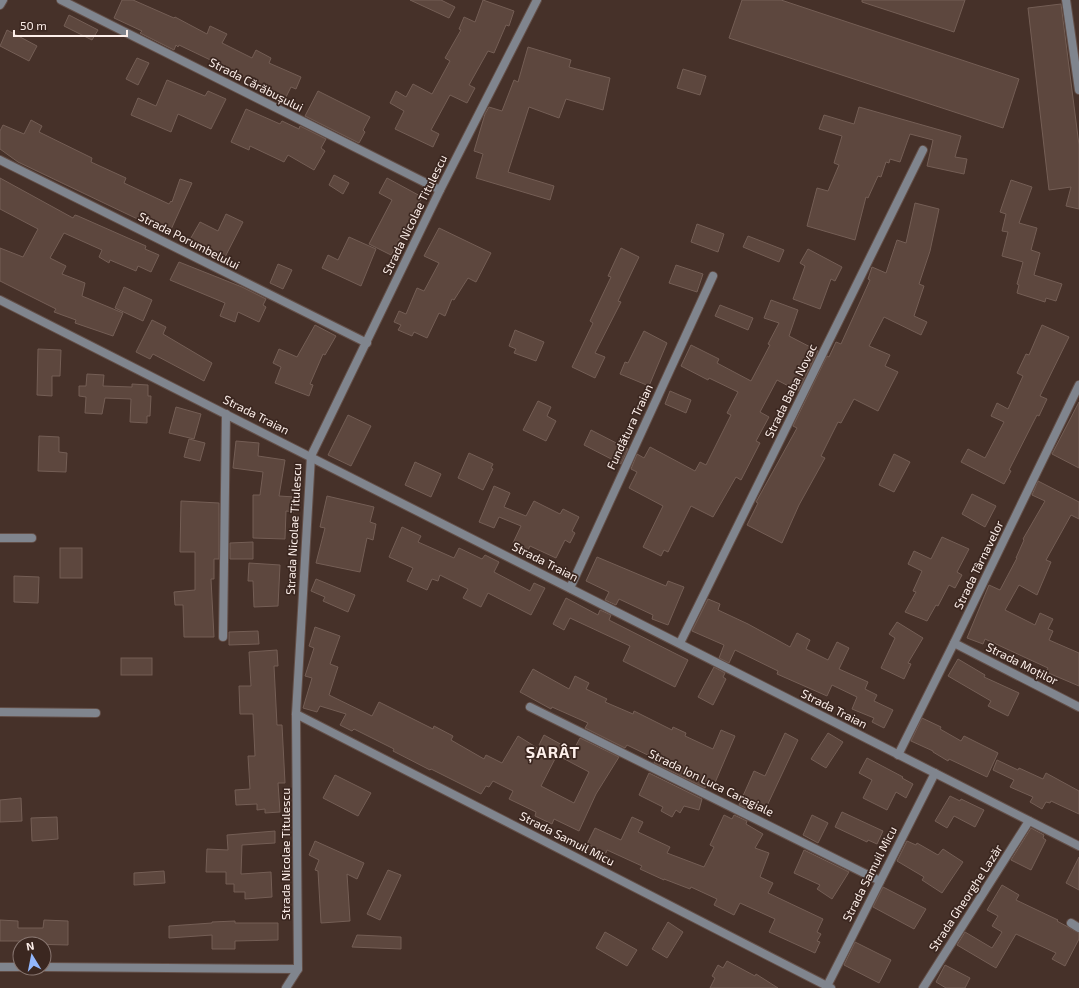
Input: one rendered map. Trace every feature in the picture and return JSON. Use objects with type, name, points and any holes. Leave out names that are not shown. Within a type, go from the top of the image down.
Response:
[{"type":"street","points":[[0,6],[3,0]]},
{"type":"street","name":"Strada Cărăbușului","points":[[61,0],[440,190]]},
{"type":"street","name":"Strada Nicolae Titulescu","points":[[298,969],[296,714],[311,456],[440,190],[537,0]]},
{"type":"street","points":[[1066,0],[1079,90]]},
{"type":"street","name":"Strada Baba Novac","points":[[680,644],[923,150]]},
{"type":"street","name":"Strada Porumbelului","points":[[0,160],[367,343]]},
{"type":"street","name":"Fundătura Traian","points":[[570,588],[713,276]]},
{"type":"street","name":"Strada Traian","points":[[0,300],[311,456],[1079,846]]},
{"type":"street","name":"Strada Târnavelor","points":[[898,754],[954,643],[1079,385]]},
{"type":"street","points":[[223,637],[226,414]]},
{"type":"street","points":[[0,538],[32,538]]},
{"type":"street","name":"Strada Moților","points":[[954,643],[1079,707]]},
{"type":"street","name":"Strada Ion Luca Caragiale","points":[[530,707],[880,881]]},
{"type":"street","points":[[0,712],[96,713]]},
{"type":"street","name":"Strada Samuil Micu","points":[[296,714],[829,987],[880,881],[935,773]]},
{"type":"street","name":"Strada Gheorghe Lazăr","points":[[923,988],[1029,821]]},
{"type":"street","points":[[1071,923],[1079,928]]},
{"type":"street","points":[[0,967],[12,967]]},
{"type":"street","points":[[52,967],[298,969]]},
{"type":"street","points":[[286,988],[298,969]]},
{"type":"building","points":[[122,0],[133,0],[174,18],[175,17],[207,34],[210,26],[227,34],[222,43],[252,58],[256,50],[271,58],[269,63],[301,77],[296,89],[291,87],[284,101],[271,95],[272,91],[234,72],[233,74],[222,69],[223,66],[179,45],[178,47],[176,45],[174,50],[140,33],[142,31],[114,18]]},
{"type":"building","points":[[410,0],[441,0],[455,7],[449,18]]},
{"type":"building","points":[[483,0],[514,11],[509,26],[506,25],[494,53],[488,51],[469,85],[475,88],[467,103],[450,95],[431,130],[439,134],[433,147],[395,129],[404,111],[390,103],[396,91],[406,97],[413,84],[432,94],[450,61],[445,58],[461,30],[459,29],[464,17],[475,22]]},
{"type":"building","points":[[742,0],[781,0],[1019,79],[1003,128],[729,38]]},
{"type":"building","points":[[862,0],[965,0],[954,32],[862,2]]},
{"type":"building","points":[[1061,4],[1079,145],[1079,209],[1066,206],[1071,187],[1049,190],[1028,8]]},
{"type":"building","points":[[69,15],[98,30],[92,40],[64,26]]},
{"type":"building","points":[[7,30],[37,46],[29,61],[0,46]]},
{"type":"building","points":[[528,47],[571,60],[569,67],[610,78],[603,110],[566,99],[559,118],[529,107],[508,172],[554,186],[550,200],[476,178],[483,154],[474,151],[485,114],[489,107],[502,111],[514,80],[518,82]]},
{"type":"building","points":[[137,58],[149,63],[138,85],[126,79]]},
{"type":"building","points":[[683,69],[706,76],[700,95],[677,88]]},
{"type":"building","points":[[167,80],[205,96],[208,91],[226,99],[211,129],[178,114],[171,132],[131,115],[138,98],[156,106]]},
{"type":"building","points":[[318,91],[370,117],[363,130],[365,132],[359,143],[305,116]]},
{"type":"building","points":[[859,107],[961,136],[955,157],[967,159],[964,174],[927,166],[933,140],[910,134],[900,162],[890,159],[889,163],[886,162],[881,177],[878,176],[868,198],[866,197],[855,240],[807,226],[817,188],[828,191],[839,165],[834,163],[842,136],[819,129],[824,115],[854,124]]},
{"type":"building","points":[[246,109],[280,124],[282,121],[299,129],[300,126],[326,139],[321,148],[325,151],[314,170],[288,155],[284,162],[250,146],[249,150],[231,142]]},
{"type":"building","points":[[31,120],[42,126],[39,132],[92,158],[91,162],[126,178],[124,183],[169,204],[171,201],[172,202],[180,179],[192,183],[169,234],[18,162],[0,149],[0,131],[3,125],[24,134]]},
{"type":"building","points":[[334,175],[349,183],[343,194],[329,185]]},
{"type":"building","points":[[0,178],[73,218],[75,215],[78,216],[146,246],[145,249],[159,255],[151,272],[138,266],[136,271],[110,260],[109,263],[99,257],[102,250],[64,233],[50,258],[66,266],[62,274],[85,283],[82,296],[123,313],[113,336],[75,323],[76,320],[54,312],[56,309],[0,281],[0,248],[23,257],[38,229],[0,209]]},
{"type":"building","points":[[387,178],[422,197],[391,255],[369,244],[392,200],[379,193]]},
{"type":"building","points":[[1011,180],[1032,187],[1019,223],[1037,228],[1031,250],[1040,253],[1034,275],[1062,284],[1056,301],[1046,298],[1045,302],[1017,293],[1019,285],[1017,284],[1023,262],[1002,256],[1008,232],[1002,231],[1006,214],[1000,212]]},
{"type":"building","points":[[915,203],[939,209],[930,251],[919,284],[924,286],[914,316],[927,322],[921,335],[884,317],[869,346],[890,355],[885,366],[898,372],[878,411],[854,399],[841,423],[838,422],[821,456],[825,458],[799,505],[782,543],[747,525],[758,503],[756,502],[797,428],[793,426],[827,356],[829,357],[836,342],[841,344],[870,280],[868,279],[872,267],[886,273],[897,240],[906,243]]},
{"type":"building","points":[[226,214],[243,222],[224,259],[188,243],[200,222],[218,231]]},
{"type":"building","points":[[697,224],[724,234],[718,252],[691,242]]},
{"type":"building","points":[[439,228],[491,253],[476,282],[468,278],[454,300],[452,299],[445,316],[439,313],[427,338],[414,332],[412,336],[398,330],[401,325],[394,322],[399,311],[406,314],[417,288],[424,291],[439,263],[424,256]]},
{"type":"building","points":[[748,236],[784,250],[779,262],[743,247]]},
{"type":"building","points":[[349,237],[376,249],[361,286],[322,268],[328,255],[338,260]]},
{"type":"building","points":[[621,248],[639,257],[618,301],[621,302],[595,353],[605,357],[595,378],[572,367],[593,323],[590,321],[611,277],[608,276]]},
{"type":"building","points":[[808,249],[842,267],[835,281],[831,279],[820,309],[793,299],[805,266],[800,263]]},
{"type":"building","points":[[179,262],[242,287],[266,299],[263,305],[266,307],[259,322],[238,312],[235,322],[220,316],[225,303],[170,280]]},
{"type":"building","points":[[278,264],[292,270],[283,289],[270,283]]},
{"type":"building","points":[[676,265],[703,274],[697,292],[669,283]]},
{"type":"building","points":[[124,287],[152,300],[143,321],[115,308]]},
{"type":"building","points":[[771,300],[798,310],[789,336],[818,351],[798,391],[777,380],[760,412],[769,417],[756,441],[760,443],[741,480],[736,477],[713,517],[691,506],[668,552],[664,550],[661,556],[643,547],[663,506],[629,488],[637,472],[631,469],[637,454],[644,458],[650,447],[695,471],[700,462],[706,465],[731,415],[727,413],[738,392],[709,378],[708,380],[681,366],[691,345],[719,359],[717,363],[751,381],[770,345],[768,344],[779,323],[764,318]]},
{"type":"building","points":[[720,305],[753,318],[748,330],[715,316]]},
{"type":"building","points":[[152,320],[166,327],[163,334],[212,363],[204,381],[153,354],[150,359],[136,352]]},
{"type":"building","points":[[315,325],[336,336],[325,355],[323,354],[310,384],[313,385],[309,396],[275,383],[281,367],[273,363],[279,349],[297,357]]},
{"type":"building","points":[[1042,325],[1069,337],[1040,396],[1047,399],[1039,416],[1037,415],[1009,470],[1011,471],[1004,484],[961,462],[968,449],[985,458],[1004,422],[991,416],[997,403],[1008,409],[1023,376],[1017,373],[1026,354],[1029,355]]},
{"type":"building","points":[[515,330],[544,342],[536,361],[514,353],[516,349],[509,346]]},
{"type":"building","points":[[644,331],[667,343],[649,386],[620,374],[625,362],[628,363]]},
{"type":"building","points":[[38,349],[61,350],[60,376],[52,376],[52,396],[37,395]]},
{"type":"building","points":[[87,374],[104,375],[103,386],[132,387],[132,384],[148,385],[148,396],[151,396],[150,416],[147,416],[147,423],[130,422],[131,399],[105,398],[102,414],[85,413],[86,397],[79,396],[79,386],[86,386]]},
{"type":"building","points":[[670,391],[691,400],[686,413],[665,404]]},
{"type":"building","points":[[538,401],[551,407],[547,416],[556,421],[546,441],[523,430]]},
{"type":"building","points":[[1079,402],[1079,468],[1052,454]]},
{"type":"building","points":[[176,407],[201,414],[194,439],[169,433]]},
{"type":"building","points":[[348,415],[371,426],[351,466],[328,455]]},
{"type":"building","points":[[591,430],[628,449],[621,464],[584,445]]},
{"type":"building","points":[[39,436],[59,437],[59,452],[67,453],[66,472],[38,471]]},
{"type":"building","points":[[189,439],[205,443],[200,461],[184,457]]},
{"type":"building","points":[[236,441],[259,443],[258,456],[285,460],[279,496],[295,497],[294,512],[286,511],[285,539],[253,538],[253,495],[260,495],[263,472],[233,468]]},
{"type":"building","points":[[469,453],[493,464],[491,468],[493,469],[483,490],[458,478]]},
{"type":"building","points":[[894,454],[910,462],[894,492],[879,485]]},
{"type":"building","points":[[415,462],[441,474],[431,497],[405,485]]},
{"type":"building","points":[[1038,481],[1079,502],[1079,519],[1071,515],[1046,560],[1051,562],[1037,595],[1019,585],[1005,610],[1035,625],[1040,613],[1053,619],[1048,629],[1053,631],[1049,640],[1079,653],[1079,686],[1046,672],[1048,668],[985,639],[983,644],[967,638],[989,585],[1000,590],[1017,558],[1024,540],[1023,539],[1045,501],[1032,495]]},
{"type":"building","points":[[494,486],[510,493],[504,507],[526,516],[534,501],[560,514],[563,509],[579,517],[572,531],[575,533],[570,543],[565,540],[556,558],[530,546],[528,550],[513,543],[521,526],[499,517],[494,528],[479,522]]},
{"type":"building","points":[[972,494],[996,506],[985,527],[962,514]]},
{"type":"building","points":[[327,496],[374,507],[370,522],[376,524],[373,540],[367,538],[360,572],[316,563],[325,528],[320,527]]},
{"type":"building","points":[[181,501],[219,503],[219,559],[214,559],[214,579],[211,579],[214,637],[184,637],[183,605],[175,605],[174,592],[195,590],[195,552],[180,552]]},
{"type":"building","points":[[402,527],[421,536],[418,542],[454,558],[459,548],[482,559],[485,555],[499,562],[494,572],[530,591],[534,583],[545,588],[531,615],[488,593],[481,607],[463,598],[468,589],[440,575],[438,581],[432,579],[427,590],[407,581],[413,568],[389,557]]},
{"type":"building","points":[[942,537],[969,549],[957,572],[962,575],[955,588],[949,585],[938,606],[936,605],[927,621],[905,612],[916,592],[913,591],[922,571],[908,564],[914,551],[931,559]]},
{"type":"building","points":[[253,542],[253,559],[230,559],[230,543]]},
{"type":"building","points":[[60,548],[82,548],[82,578],[60,578]]},
{"type":"building","points":[[597,557],[666,586],[668,581],[684,587],[668,625],[652,619],[653,615],[619,599],[616,605],[605,600],[609,592],[586,581]]},
{"type":"building","points":[[249,563],[280,565],[278,606],[254,607],[253,581],[248,581]]},
{"type":"building","points":[[14,576],[39,577],[38,603],[14,602]]},
{"type":"building","points":[[316,579],[355,595],[348,612],[323,601],[325,597],[311,591]]},
{"type":"building","points":[[566,598],[598,615],[600,610],[611,615],[609,620],[688,660],[675,687],[623,661],[630,646],[570,618],[564,630],[553,624]]},
{"type":"building","points":[[708,599],[720,604],[718,610],[748,624],[790,647],[797,633],[810,640],[806,649],[828,660],[837,642],[849,648],[839,669],[868,682],[865,689],[877,695],[874,701],[893,710],[884,728],[872,722],[874,718],[852,709],[857,697],[832,685],[827,696],[777,674],[778,671],[735,650],[729,663],[719,658],[724,645],[692,631]]},
{"type":"building","points":[[897,622],[923,638],[908,663],[911,664],[904,679],[881,668],[895,638],[889,634]]},
{"type":"building","points":[[315,627],[340,636],[330,664],[338,667],[329,695],[372,716],[379,702],[433,729],[434,726],[453,736],[451,740],[484,759],[486,755],[502,763],[518,736],[539,749],[539,745],[544,735],[573,751],[580,738],[619,757],[596,794],[579,831],[554,819],[552,824],[535,816],[536,812],[509,799],[513,791],[493,781],[489,787],[486,786],[481,794],[431,769],[430,770],[393,751],[394,749],[354,729],[352,731],[340,725],[346,714],[320,706],[317,712],[303,708],[312,678],[305,676],[314,648],[309,646]],"holes":[[[557,755],[589,772],[574,803],[541,786]]]},
{"type":"building","points":[[258,631],[259,644],[229,645],[229,632]]},
{"type":"building","points":[[277,650],[278,666],[274,666],[277,725],[282,725],[285,783],[278,783],[280,812],[265,813],[265,809],[257,810],[257,804],[236,805],[235,790],[250,789],[248,756],[255,756],[253,714],[240,714],[239,686],[251,686],[249,652]]},
{"type":"building","points":[[121,658],[152,658],[152,675],[121,675]]},
{"type":"building","points":[[958,659],[985,675],[984,677],[1019,693],[1008,716],[988,706],[991,701],[948,676]]},
{"type":"building","points":[[714,667],[725,673],[723,677],[726,679],[713,705],[698,697]]},
{"type":"building","points":[[533,669],[569,689],[575,676],[589,683],[586,689],[607,699],[605,702],[633,714],[634,711],[672,730],[673,727],[686,733],[685,736],[713,749],[721,730],[735,736],[714,785],[707,782],[705,788],[654,763],[656,759],[627,745],[625,748],[585,728],[588,723],[552,707],[551,709],[520,692]]},
{"type":"building","points":[[922,718],[941,727],[940,729],[961,741],[964,736],[998,753],[987,777],[949,759],[948,761],[933,751],[911,741]]},
{"type":"building","points":[[785,733],[798,740],[766,808],[755,803],[752,811],[739,805],[754,771],[765,776]]},
{"type":"building","points":[[828,733],[843,742],[826,768],[811,759]]},
{"type":"building","points":[[867,758],[913,784],[906,798],[896,792],[887,810],[863,798],[872,780],[859,773]]},
{"type":"building","points":[[997,760],[1018,770],[1019,768],[1043,779],[1046,773],[1079,791],[1079,814],[1051,801],[1050,803],[1046,802],[1042,809],[1030,802],[1033,797],[1010,787],[1014,780],[993,770]]},
{"type":"building","points":[[649,773],[702,799],[699,810],[684,806],[680,813],[676,810],[672,817],[661,811],[663,807],[639,795]]},
{"type":"building","points":[[335,775],[371,793],[358,816],[323,798]]},
{"type":"building","points":[[950,796],[960,801],[961,799],[984,810],[975,827],[954,816],[947,828],[935,821]]},
{"type":"building","points":[[21,798],[22,821],[0,822],[0,800]]},
{"type":"building","points":[[842,812],[883,831],[877,844],[868,840],[867,842],[835,827]]},
{"type":"building","points":[[724,815],[732,819],[734,815],[747,821],[746,824],[763,834],[755,848],[769,853],[760,877],[773,883],[768,893],[823,919],[817,932],[821,934],[817,941],[820,942],[815,953],[769,932],[775,919],[740,903],[734,915],[714,905],[717,899],[691,887],[690,889],[664,880],[640,869],[642,866],[607,850],[606,853],[587,844],[595,828],[621,840],[632,817],[643,822],[638,832],[670,847],[667,853],[704,867],[714,847],[710,845]]},
{"type":"building","points":[[812,815],[828,823],[818,843],[803,835]]},
{"type":"building","points":[[57,817],[58,839],[32,841],[31,818]]},
{"type":"building","points":[[1031,828],[1044,835],[1043,838],[1046,840],[1031,870],[1011,860]]},
{"type":"building","points":[[275,831],[275,843],[242,845],[241,874],[271,872],[272,897],[245,899],[245,892],[234,892],[234,884],[226,884],[226,872],[206,872],[207,849],[228,850],[227,835]]},
{"type":"building","points":[[315,841],[364,863],[357,879],[347,874],[350,921],[321,923],[318,871],[315,870],[319,860],[309,855]]},
{"type":"building","points":[[907,841],[916,845],[917,843],[938,855],[943,849],[963,862],[942,893],[922,880],[924,877],[897,861]]},
{"type":"building","points":[[804,850],[849,872],[832,899],[817,889],[820,885],[794,873]]},
{"type":"building","points":[[1079,857],[1079,890],[1066,883]]},
{"type":"building","points":[[388,870],[401,875],[380,920],[367,914]]},
{"type":"building","points":[[164,871],[165,883],[134,885],[134,873]]},
{"type":"building","points":[[1002,885],[1019,895],[1016,900],[1058,920],[1057,921],[1079,933],[1079,939],[1065,966],[1052,959],[1056,953],[1016,934],[996,968],[957,945],[965,932],[992,948],[1002,932],[992,926],[998,916],[987,910]]},
{"type":"building","points":[[883,887],[926,909],[914,929],[873,907]]},
{"type":"building","points":[[0,920],[18,921],[18,928],[43,928],[44,920],[68,921],[68,945],[52,945],[52,936],[12,936],[12,941],[0,941]]},
{"type":"building","points":[[235,921],[235,923],[278,923],[278,940],[235,941],[235,949],[212,949],[212,935],[169,938],[169,926]]},
{"type":"building","points":[[668,922],[683,932],[667,958],[652,949]]},
{"type":"building","points":[[605,932],[637,950],[627,966],[596,948]]},
{"type":"building","points":[[357,935],[401,937],[401,949],[352,947]]},
{"type":"building","points":[[855,942],[891,960],[879,983],[844,965]]},
{"type":"building","points":[[727,961],[755,976],[756,974],[778,988],[710,988],[715,978],[712,976],[718,965],[723,968]]},
{"type":"building","points":[[945,965],[970,978],[965,988],[946,988],[936,982]]},
{"type":"district","name":"ȘARÂT","points":[[553,752]]}]
